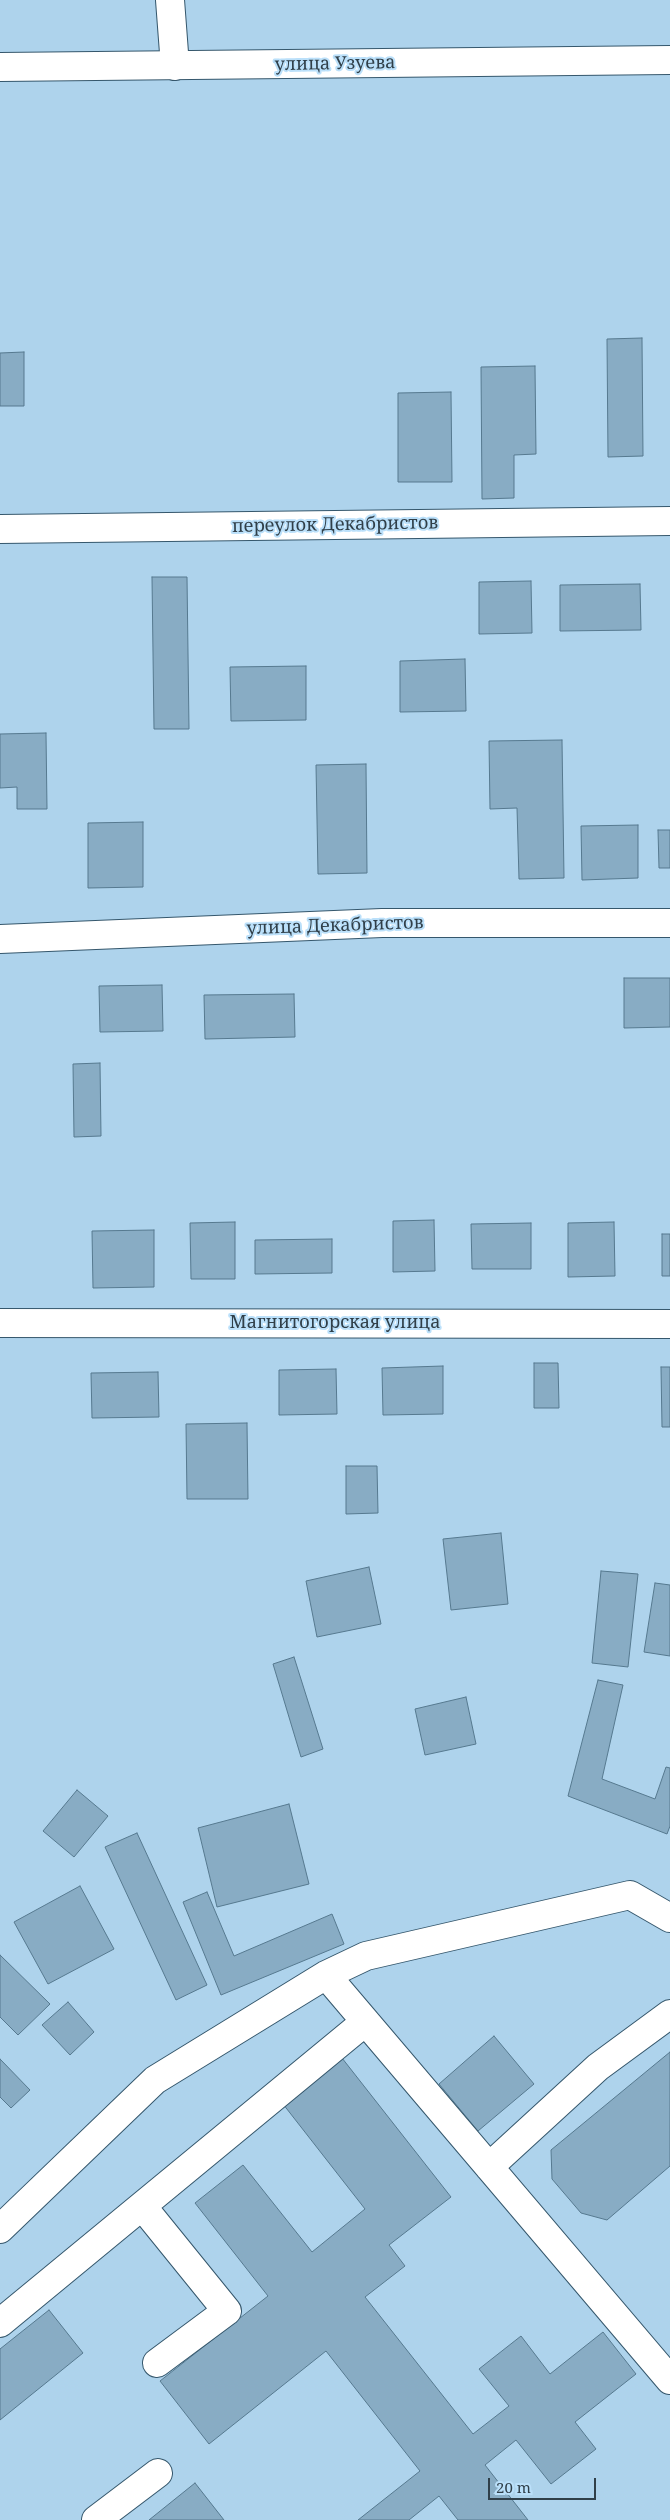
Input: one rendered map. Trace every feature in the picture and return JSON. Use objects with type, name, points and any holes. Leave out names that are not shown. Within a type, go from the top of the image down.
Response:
[{"type":"street","points":[[170,0],[175,66]]},
{"type":"street","name":"улица Узуева","points":[[0,67],[670,60]]},
{"type":"street","name":"переулок Декабристов","points":[[0,529],[670,521]]},
{"type":"street","name":"улица Декабристов","points":[[0,939],[382,923],[670,923]]},
{"type":"street","name":"Магнитогорская улица","points":[[0,1324],[670,1324]]},
{"type":"street","points":[[0,2230],[155,2080],[326,1975],[366,1956],[630,1895],[670,1918]]},
{"type":"street","points":[[326,1975],[670,2380]]},
{"type":"street","points":[[488,2167],[598,2067],[670,2014]]},
{"type":"street","points":[[0,2323],[365,2022]]},
{"type":"street","points":[[142,2206],[227,2311],[157,2363]]},
{"type":"street","points":[[96,2520],[158,2473]]},
{"type":"building","points":[[642,338],[643,456],[608,457],[607,339]]},
{"type":"building","points":[[24,352],[24,406],[0,406],[0,353]]},
{"type":"building","points":[[535,366],[536,454],[514,455],[514,498],[482,499],[481,367]]},
{"type":"building","points":[[451,392],[452,482],[398,482],[398,393]]},
{"type":"building","points":[[152,577],[187,577],[189,729],[154,729]]},
{"type":"building","points":[[531,581],[532,633],[479,634],[479,582]]},
{"type":"building","points":[[640,584],[641,630],[560,631],[560,585]]},
{"type":"building","points":[[465,659],[466,711],[400,712],[400,661]]},
{"type":"building","points":[[306,666],[306,720],[231,721],[230,667]]},
{"type":"building","points":[[46,733],[47,809],[17,809],[17,787],[0,788],[0,734]]},
{"type":"building","points":[[562,740],[564,878],[519,879],[517,808],[490,809],[489,741]]},
{"type":"building","points":[[366,764],[367,873],[318,874],[316,765]]},
{"type":"building","points":[[143,822],[143,887],[88,888],[88,823]]},
{"type":"building","points":[[638,825],[638,878],[582,880],[581,826]]},
{"type":"building","points":[[658,830],[670,830],[670,868],[659,868]]},
{"type":"building","points":[[624,978],[670,978],[670,1027],[624,1028]]},
{"type":"building","points":[[162,985],[163,1031],[100,1032],[99,986]]},
{"type":"building","points":[[294,994],[295,1037],[205,1039],[204,995]]},
{"type":"building","points":[[100,1063],[101,1136],[74,1137],[73,1064]]},
{"type":"building","points":[[434,1220],[435,1271],[393,1272],[393,1221]]},
{"type":"building","points":[[235,1222],[235,1279],[191,1279],[190,1223]]},
{"type":"building","points":[[614,1222],[615,1276],[568,1277],[568,1223]]},
{"type":"building","points":[[531,1223],[531,1269],[472,1269],[471,1224]]},
{"type":"building","points":[[154,1230],[154,1287],[93,1288],[92,1231]]},
{"type":"building","points":[[662,1234],[670,1234],[670,1276],[662,1276]]},
{"type":"building","points":[[332,1239],[332,1273],[255,1274],[255,1240]]},
{"type":"building","points":[[534,1363],[558,1363],[559,1408],[534,1408]]},
{"type":"building","points":[[443,1366],[443,1414],[383,1415],[382,1368]]},
{"type":"building","points":[[661,1367],[670,1367],[670,1427],[662,1427]]},
{"type":"building","points":[[336,1369],[337,1414],[279,1415],[279,1370]]},
{"type":"building","points":[[158,1372],[159,1417],[92,1418],[91,1373]]},
{"type":"building","points":[[247,1423],[248,1499],[187,1499],[186,1424]]},
{"type":"building","points":[[346,1466],[377,1466],[378,1513],[346,1514]]},
{"type":"building","points":[[501,1533],[508,1604],[451,1610],[443,1539]]},
{"type":"building","points":[[369,1567],[381,1624],[317,1637],[306,1581]]},
{"type":"building","points":[[601,1571],[638,1574],[628,1667],[592,1663]]},
{"type":"building","points":[[655,1583],[670,1585],[670,1656],[644,1652]]},
{"type":"building","points":[[294,1657],[323,1749],[301,1757],[273,1664]]},
{"type":"building","points":[[598,1680],[623,1685],[602,1779],[655,1799],[666,1767],[670,1768],[670,1826],[667,1834],[568,1796]]},
{"type":"building","points":[[466,1697],[476,1744],[425,1755],[415,1709]]},
{"type":"building","points":[[77,1790],[108,1816],[74,1857],[43,1831]]},
{"type":"building","points":[[289,1804],[309,1884],[217,1907],[198,1828]]},
{"type":"building","points":[[137,1833],[207,1985],[176,2000],[105,1847]]},
{"type":"building","points":[[80,1886],[114,1949],[48,1984],[14,1922]]},
{"type":"building","points":[[207,1892],[234,1956],[332,1914],[344,1944],[221,1995],[183,1902]]},
{"type":"building","points":[[0,1955],[50,2004],[18,2035],[0,2017]]},
{"type":"building","points":[[68,2002],[94,2032],[70,2055],[42,2025]]},
{"type":"building","points":[[494,2036],[534,2084],[478,2131],[439,2084]]},
{"type":"building","points":[[670,2052],[670,2166],[607,2220],[581,2213],[552,2179],[551,2150]]},
{"type":"building","points":[[342,2058],[451,2197],[389,2245],[405,2266],[365,2297],[473,2434],[509,2406],[479,2369],[521,2336],[550,2374],[603,2332],[636,2374],[575,2422],[596,2449],[551,2484],[516,2440],[485,2465],[528,2520],[458,2520],[439,2496],[409,2520],[358,2520],[420,2471],[326,2351],[209,2444],[160,2381],[268,2296],[195,2203],[243,2165],[312,2252],[365,2209],[283,2104]]},
{"type":"building","points":[[0,2059],[30,2090],[11,2108],[0,2097]]},
{"type":"building","points":[[49,2310],[83,2353],[0,2420],[0,2349]]},
{"type":"building","points":[[195,2483],[224,2520],[149,2520]]}]
